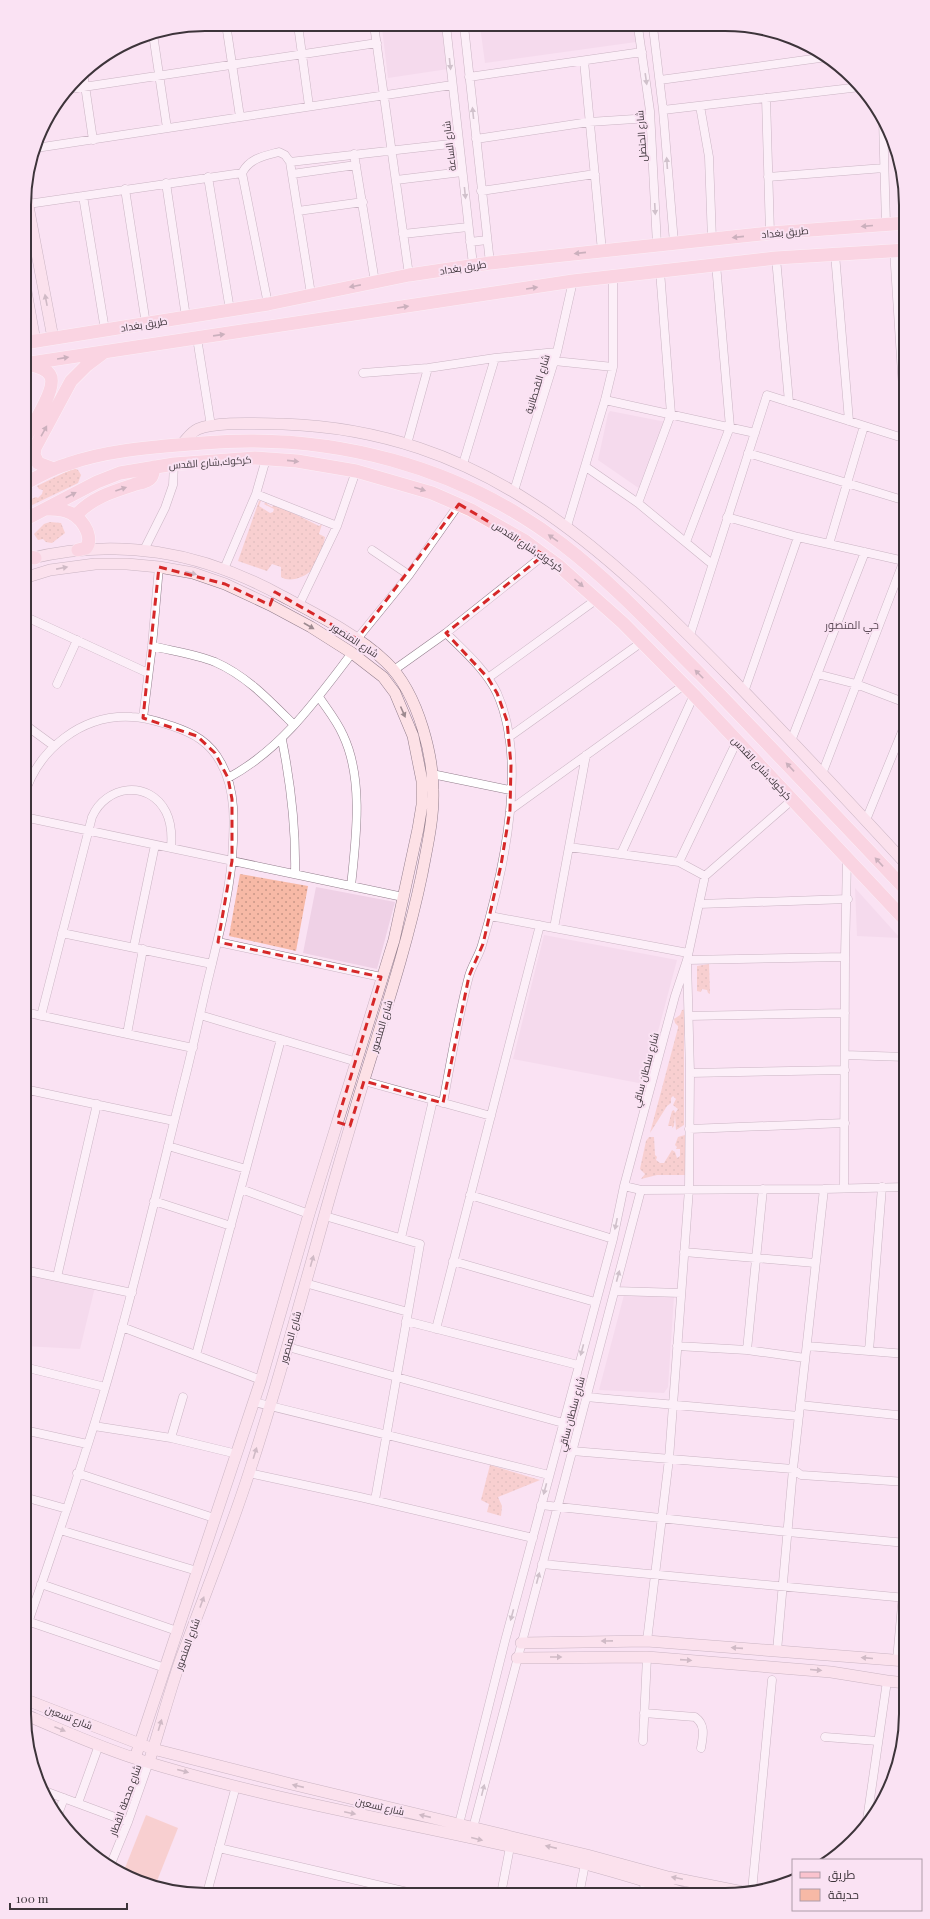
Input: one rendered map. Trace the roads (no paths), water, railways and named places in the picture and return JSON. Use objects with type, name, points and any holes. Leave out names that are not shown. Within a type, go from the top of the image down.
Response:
[{"type":"main road","name":"طريق بغداد","points":[[31,342],[268,304],[409,275],[472,265],[770,233],[899,223]]},
{"type":"main road","name":"طريق بغداد","points":[[31,362],[573,281],[776,258],[899,250]]},
{"type":"main road","points":[[54,468],[38,463],[34,455],[35,448],[71,382],[87,365],[106,351]]},
{"type":"main road","points":[[31,365],[47,372],[51,376],[52,381],[49,393],[31,427]]},
{"type":"main road","name":"كركوك,شارع القدس","points":[[31,480],[54,468],[92,456],[182,444],[238,441],[315,444],[394,460],[425,469],[459,483],[492,499],[528,520],[562,544],[593,569],[750,724],[899,883]]},
{"type":"main road","points":[[311,463],[315,444]]},
{"type":"main road","name":"كركوك,شارع القدس","points":[[31,517],[108,477],[130,471],[174,464],[232,459],[266,459],[311,463],[356,471],[410,486],[459,504],[492,522],[544,555],[597,599],[694,695],[899,914]]},
{"type":"main road","points":[[76,515],[85,505],[93,500],[148,480],[153,475],[154,467]]},
{"type":"main road","points":[[45,509],[62,510],[76,515],[84,524],[89,539],[86,548],[78,550]]},
{"type":"main road","points":[[655,655],[668,642]]},
{"type":"street","points":[[227,31],[240,117]]},
{"type":"street","points":[[299,31],[309,106]]},
{"type":"street","points":[[375,31],[409,275]]},
{"type":"street","name":"شارع الساعة","points":[[446,31],[472,265]]},
{"type":"street","points":[[464,31],[490,263]]},
{"type":"street","name":"شارع الحنضل","points":[[639,31],[650,118],[657,246]]},
{"type":"street","points":[[654,31],[664,110],[674,243]]},
{"type":"street","points":[[154,39],[167,128]]},
{"type":"street","points":[[76,88],[377,44]]},
{"type":"street","points":[[469,77],[642,52]]},
{"type":"street","points":[[660,80],[820,59]]},
{"type":"street","points":[[584,61],[602,251]]},
{"type":"street","points":[[85,79],[93,140]]},
{"type":"street","points":[[41,147],[452,85]]},
{"type":"street","points":[[664,110],[854,88]]},
{"type":"street","points":[[766,98],[770,233]]},
{"type":"street","points":[[700,106],[709,157],[712,240]]},
{"type":"street","points":[[476,139],[589,122],[650,118]]},
{"type":"street","points":[[883,133],[886,224]]},
{"type":"street","points":[[290,162],[392,149],[459,143]]},
{"type":"street","points":[[268,304],[242,172],[246,166],[256,158],[279,152],[285,155],[290,162],[311,294]]},
{"type":"street","points":[[354,154],[375,282]]},
{"type":"street","points":[[292,174],[356,165]]},
{"type":"street","points":[[768,177],[884,168]]},
{"type":"street","points":[[31,204],[242,172]]},
{"type":"street","points":[[396,180],[462,172]]},
{"type":"street","points":[[481,191],[595,174]]},
{"type":"street","points":[[208,177],[230,310]]},
{"type":"street","points":[[166,183],[186,317]]},
{"type":"street","points":[[125,189],[146,324]]},
{"type":"street","points":[[83,196],[105,330]]},
{"type":"street","points":[[298,211],[363,202]]},
{"type":"street","points":[[31,220],[53,338]]},
{"type":"street","points":[[656,225],[662,231],[667,230],[672,225]]},
{"type":"street","points":[[403,234],[468,227]]},
{"type":"street","points":[[470,242],[487,240]]},
{"type":"street","points":[[835,254],[849,421]]},
{"type":"street","points":[[776,258],[789,402]]},
{"type":"street","points":[[686,542],[730,427],[716,264]]},
{"type":"street","points":[[638,503],[672,414],[660,271]]},
{"type":"street","points":[[567,526],[586,467],[613,367],[613,277]]},
{"type":"street","name":"شارع القحطانية","points":[[514,491],[557,352],[573,281]]},
{"type":"street","points":[[197,338],[211,426]]},
{"type":"street","points":[[363,373],[428,368],[495,358],[557,352]]},
{"type":"street","points":[[463,464],[495,358]]},
{"type":"street","points":[[554,361],[613,367]]},
{"type":"street","points":[[406,444],[428,368]]},
{"type":"street","points":[[690,635],[767,395],[899,437]]},
{"type":"street","points":[[605,400],[754,433]]},
{"type":"street","points":[[182,444],[195,431],[211,426],[265,424],[310,426],[364,434],[406,444],[463,464],[514,491],[567,526],[597,549],[690,635],[899,856]]},
{"type":"street","points":[[829,544],[864,426]]},
{"type":"street","points":[[748,453],[899,499]]},
{"type":"street","points":[[224,569],[256,494],[266,459]]},
{"type":"street","points":[[144,550],[165,508],[173,485],[174,464]]},
{"type":"street","points":[[586,467],[638,503],[712,564]]},
{"type":"street","points":[[299,605],[337,526],[356,471]]},
{"type":"street","points":[[256,494],[337,526]]},
{"type":"street","points":[[357,639],[409,575],[459,504]]},
{"type":"street","points":[[728,517],[798,537],[865,552],[899,557]]},
{"type":"street","points":[[744,692],[798,537]]},
{"type":"street","name":"شارع المنصور","points":[[31,558],[78,550],[144,550],[192,558],[224,569],[275,592],[299,605],[357,639],[386,661],[394,670],[406,690],[417,714],[427,746],[434,793],[428,840],[407,940],[350,1126],[288,1347],[249,1473],[180,1663],[149,1762]]},
{"type":"street","points":[[372,550],[409,575]]},
{"type":"street","points":[[790,741],[865,552]]},
{"type":"street","points":[[394,670],[446,633],[544,555]]},
{"type":"street","name":"شارع المنصور","points":[[31,576],[50,570],[95,564],[127,564],[159,567],[193,573],[225,584],[270,605],[311,627],[352,653],[383,677],[395,693],[413,736],[422,780],[422,805],[394,940],[381,977],[357,1062],[309,1214],[261,1380],[135,1758]]},
{"type":"street","points":[[143,718],[152,646],[159,567]]},
{"type":"street","points":[[822,774],[899,573]]},
{"type":"street","points":[[270,605],[275,592]]},
{"type":"street","points":[[488,678],[597,599]]},
{"type":"street","points":[[31,619],[148,673]]},
{"type":"street","points":[[443,1103],[469,976],[480,951],[490,916],[505,846],[510,810],[509,737],[502,707],[488,678],[446,633]]},
{"type":"street","points":[[57,684],[77,640]]},
{"type":"street","points":[[509,737],[642,642]]},
{"type":"street","points":[[152,646],[214,662],[233,672],[266,696],[294,725]]},
{"type":"street","points":[[228,778],[262,757],[282,740],[319,697],[352,653]]},
{"type":"street","points":[[817,674],[856,684],[899,700]]},
{"type":"street","points":[[510,810],[684,685]]},
{"type":"street","points":[[621,854],[694,695]]},
{"type":"street","points":[[319,697],[344,736],[355,775],[356,839],[351,886]]},
{"type":"street","points":[[31,776],[36,767],[54,746],[79,730],[98,721],[119,717],[143,718],[168,724],[197,736],[207,744],[222,764],[228,778],[233,812],[232,861],[218,942],[132,1293],[94,1426],[77,1473],[67,1509],[42,1584],[31,1609]]},
{"type":"street","points":[[31,729],[54,746]]},
{"type":"street","points":[[866,820],[899,739]]},
{"type":"street","points":[[282,740],[293,806],[295,874]]},
{"type":"street","points":[[680,862],[737,741]]},
{"type":"street","points":[[554,928],[586,755]]},
{"type":"street","points":[[432,774],[510,790]]},
{"type":"street","points":[[41,1016],[88,831],[95,809],[102,801],[118,792],[136,790],[154,797],[163,806],[171,824],[171,848]]},
{"type":"street","points":[[647,1641],[669,1459],[689,1189],[690,1073],[688,957],[705,876],[792,800]]},
{"type":"street","points":[[31,819],[403,897]]},
{"type":"street","points":[[134,946],[155,845]]},
{"type":"street","points":[[569,847],[680,862],[705,876]]},
{"type":"street","points":[[844,1188],[845,957],[848,898],[847,858]]},
{"type":"street","points":[[699,904],[848,898]]},
{"type":"street","points":[[490,916],[540,925],[688,957],[845,957]]},
{"type":"street","points":[[436,1329],[540,925]]},
{"type":"street","points":[[62,933],[134,946],[212,964]]},
{"type":"street","points":[[218,942],[381,977]]},
{"type":"street","points":[[127,1034],[143,948]]},
{"type":"street","name":"شارع سلطان ساقي","points":[[459,1824],[541,1505],[613,1239],[624,1186],[675,996],[688,957]]},
{"type":"street","points":[[689,1016],[845,1013]]},
{"type":"street","points":[[31,1014],[193,1048]]},
{"type":"street","points":[[200,1015],[357,1062]]},
{"type":"street","points":[[196,1355],[281,1039]]},
{"type":"street","points":[[845,1055],[899,1057]]},
{"type":"street","points":[[690,1073],[845,1070]]},
{"type":"street","points":[[364,1081],[491,1116]]},
{"type":"street","points":[[31,1090],[174,1121]]},
{"type":"street","points":[[401,1238],[433,1100]]},
{"type":"street","points":[[57,1277],[97,1104]]},
{"type":"street","points":[[337,1122],[350,1126]]},
{"type":"street","points":[[689,1129],[845,1123]]},
{"type":"street","points":[[168,1146],[246,1169]]},
{"type":"street","points":[[624,1186],[641,1190],[824,1190],[899,1186]]},
{"type":"street","points":[[869,1351],[882,1186]]},
{"type":"street","points":[[241,1189],[309,1214]]},
{"type":"street","points":[[747,1350],[763,1189]]},
{"type":"street","name":"شارع سلطان ساقي","points":[[473,1828],[641,1190]]},
{"type":"street","points":[[777,1651],[784,1586],[793,1469],[824,1190]]},
{"type":"street","points":[[470,1195],[613,1239]]},
{"type":"street","points":[[154,1201],[231,1226]]},
{"type":"street","points":[[325,1216],[420,1244],[375,1500]]},
{"type":"street","points":[[684,1252],[816,1263]]},
{"type":"street","points":[[453,1261],[595,1302]]},
{"type":"street","points":[[31,1271],[132,1293]]},
{"type":"street","points":[[305,1283],[408,1312]]},
{"type":"street","points":[[614,1291],[681,1293]]},
{"type":"street","points":[[406,1321],[578,1365]]},
{"type":"street","points":[[122,1327],[261,1380]]},
{"type":"street","points":[[677,1346],[747,1350],[805,1358]]},
{"type":"street","points":[[807,1346],[899,1353]]},
{"type":"street","points":[[288,1347],[563,1423]]},
{"type":"street","points":[[31,1369],[106,1387]]},
{"type":"street","points":[[171,1438],[183,1396]]},
{"type":"street","points":[[586,1397],[799,1416]]},
{"type":"street","points":[[254,1402],[549,1475]]},
{"type":"street","points":[[800,1405],[899,1415]]},
{"type":"street","points":[[94,1426],[171,1438],[237,1454]]},
{"type":"street","points":[[31,1432],[87,1444]]},
{"type":"street","points":[[572,1451],[793,1469],[801,1475],[899,1482]]},
{"type":"street","points":[[77,1473],[214,1518]]},
{"type":"street","points":[[249,1473],[375,1500],[533,1538]]},
{"type":"street","points":[[31,1499],[67,1509]]},
{"type":"street","points":[[541,1505],[662,1517],[788,1532],[899,1542]]},
{"type":"street","points":[[60,1530],[197,1571]]},
{"type":"street","points":[[542,1564],[656,1576],[784,1586],[899,1598]]},
{"type":"street","points":[[42,1584],[177,1632]]},
{"type":"street","points":[[31,1623],[165,1668]]},
{"type":"street","points":[[521,1643],[647,1641],[899,1661]]},
{"type":"street","points":[[517,1658],[647,1657],[831,1672],[899,1682]]},
{"type":"street","points":[[643,1741],[647,1657]]},
{"type":"street","points":[[752,1886],[772,1680]]},
{"type":"street","points":[[868,1814],[887,1681]]},
{"type":"street","name":"شارع تسعين","points":[[31,1702],[153,1748],[291,1784],[668,1876],[724,1888]]},
{"type":"street","points":[[644,1713],[695,1717],[700,1721],[704,1730],[701,1748]]},
{"type":"street","name":"شارع تسعين","points":[[31,1717],[135,1758],[236,1786],[345,1812],[585,1864],[667,1888]]},
{"type":"street","points":[[825,1737],[878,1741]]},
{"type":"street","points":[[78,1803],[99,1745]]},
{"type":"street","name":"شارع محطة القطار","points":[[112,1861],[128,1822],[149,1762]]},
{"type":"street","points":[[209,1888],[236,1786]]},
{"type":"street","points":[[50,1793],[128,1822]]},
{"type":"street","points":[[59,1810],[64,1798]]},
{"type":"street","points":[[502,1888],[510,1847]]},
{"type":"street","points":[[219,1848],[390,1888]]},
{"type":"street","points":[[580,1888],[585,1864]]},
{"type":"street","points":[[645,1882],[645,1888]]},
{"type":"district","name":"حي المنصور","points":[[852,624]]}]
